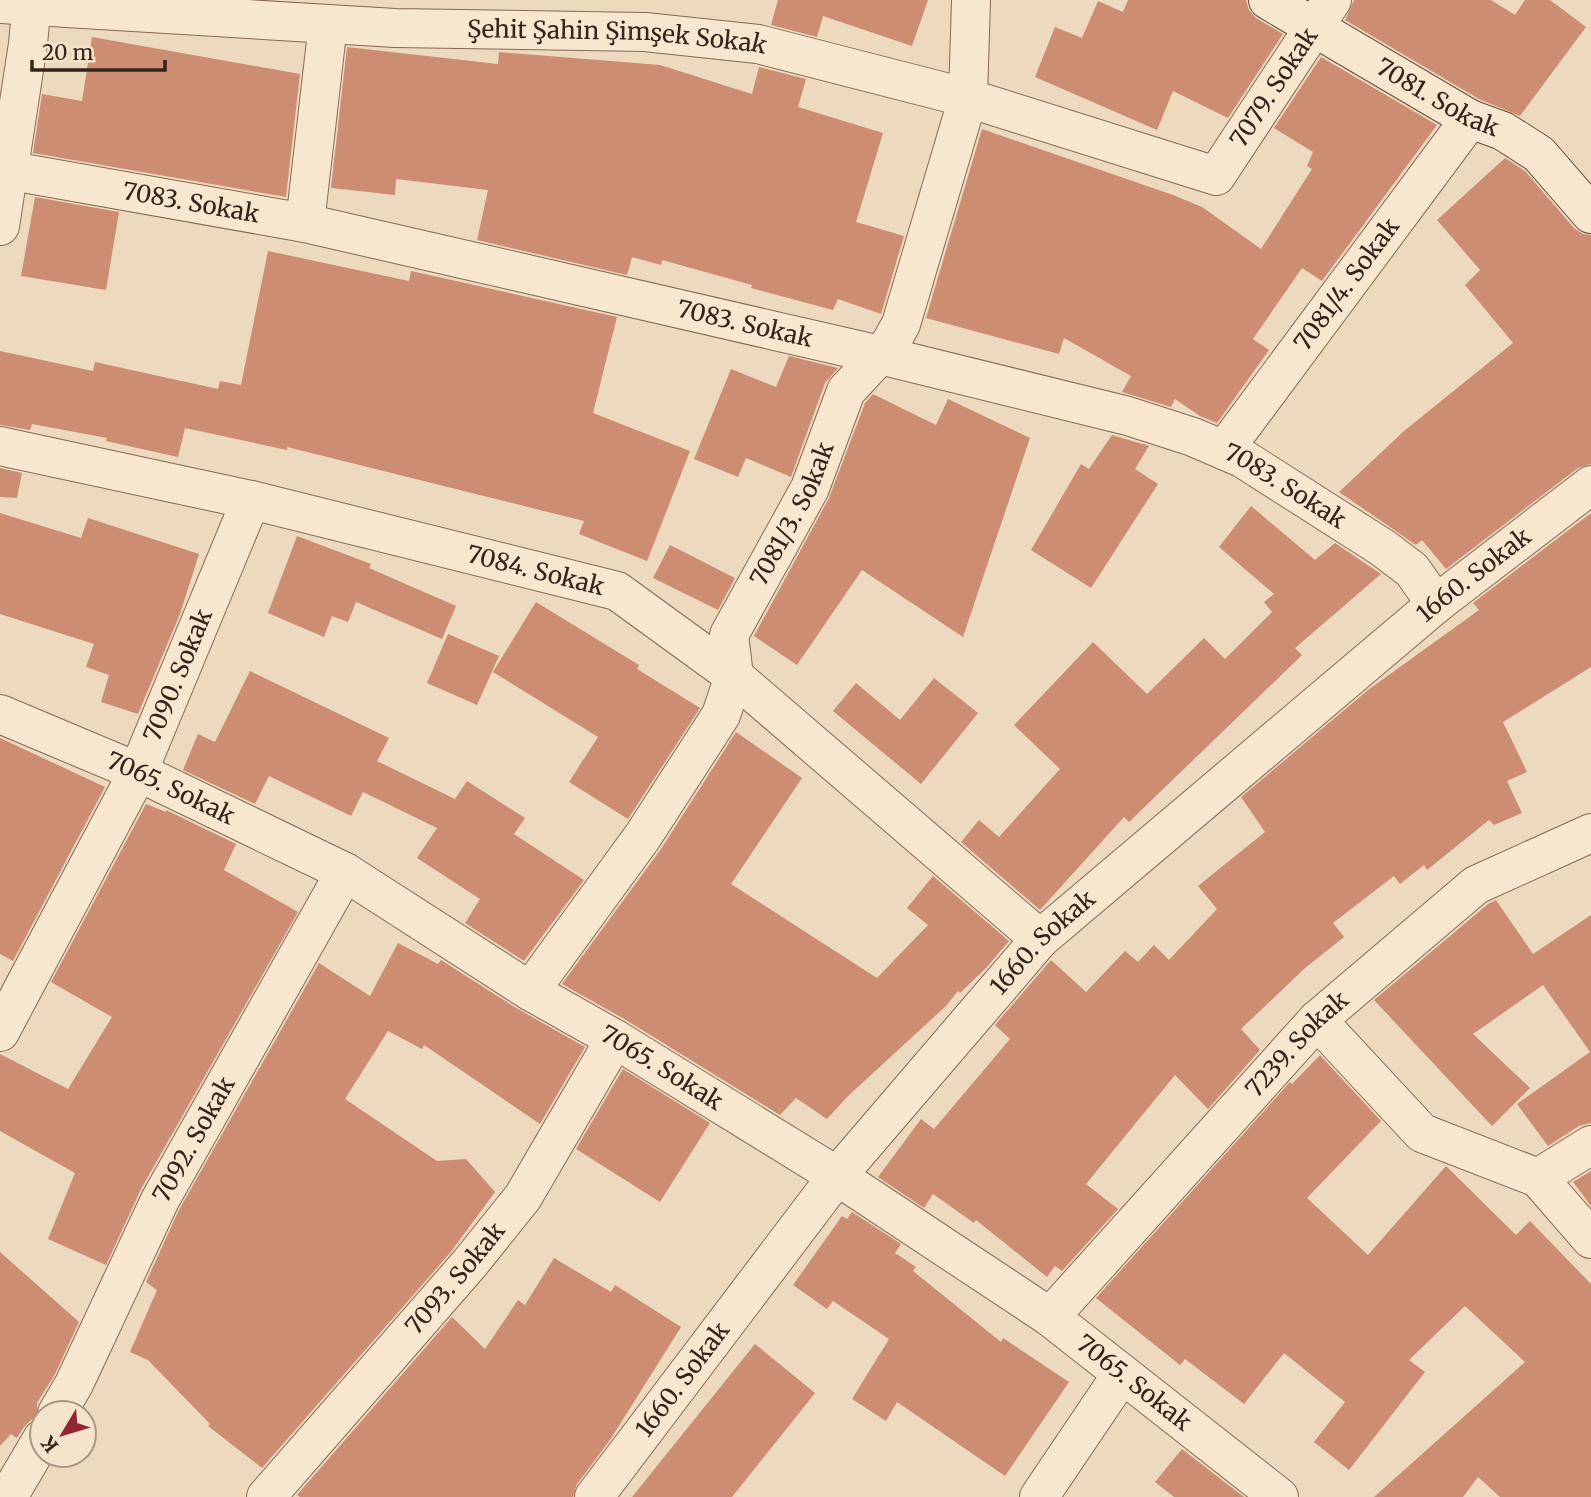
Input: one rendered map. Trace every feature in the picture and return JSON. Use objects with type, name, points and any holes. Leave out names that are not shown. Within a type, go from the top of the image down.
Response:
[{"type":"street","name":"7081/3. Sokak","points":[[530,991],[657,814],[721,715],[734,676],[729,635],[810,488],[846,391],[890,344],[901,324],[968,98],[971,0]]},
{"type":"street","name":"7081. Sokak","points":[[1268,0],[1322,14],[1470,119],[1503,131],[1539,154],[1591,214]]},
{"type":"street","name":"Şehit Şahin Şimşek Sokak","points":[[21,3],[284,11],[328,24],[395,28],[645,32],[758,44],[968,98],[1216,176]]},
{"type":"street","points":[[0,226],[21,3]]},
{"type":"street","name":"7079. Sokak","points":[[1216,176],[1322,14]]},
{"type":"street","points":[[305,223],[328,24]]},
{"type":"street","name":"7081/4. Sokak","points":[[1224,450],[1470,119]]},
{"type":"street","name":"7083. Sokak","points":[[4,169],[305,223],[880,355],[1128,416],[1193,437],[1242,458],[1383,548],[1412,570],[1436,604]]},
{"type":"street","name":"7084. Sokak","points":[[0,446],[251,500],[617,591],[734,676],[1040,939]]},
{"type":"street","name":"1660. Sokak","points":[[594,1497],[837,1175],[1040,939],[1436,604],[1591,485]]},
{"type":"street","name":"7090. Sokak","points":[[0,1031],[138,772],[251,500]]},
{"type":"street","name":"7065. Sokak","points":[[0,714],[138,772],[345,872],[530,991],[615,1039],[837,1175],[1050,1317],[1271,1495]]},
{"type":"street","name":"7239. Sokak","points":[[1050,1317],[1317,1020],[1476,886],[1591,833]]},
{"type":"street","name":"7092. Sokak","points":[[66,1399],[160,1200],[345,872]]},
{"type":"street","points":[[1317,1020],[1422,1133],[1538,1178],[1591,1238]]},
{"type":"street","name":"7093. Sokak","points":[[266,1497],[470,1263],[523,1197],[615,1039]]},
{"type":"street","points":[[1538,1178],[1591,1145]]},
{"type":"street","points":[[1039,1497],[1122,1374]]},
{"type":"street","points":[[8,1497],[28,1463]]},
{"type":"building","points":[[778,0],[928,0],[912,46],[823,16],[817,37],[771,25]]},
{"type":"building","points":[[1128,0],[1246,0],[1249,10],[1256,18],[1283,34],[1228,118],[1173,91],[1157,130],[1035,77],[1055,27],[1082,38],[1098,1],[1123,12]]},
{"type":"building","points":[[1354,0],[1491,0],[1515,15],[1525,0],[1550,0],[1586,27],[1520,116],[1479,99],[1345,20]]},
{"type":"building","points":[[92,37],[300,74],[286,197],[33,153],[42,94],[82,101]]},
{"type":"building","points":[[347,47],[498,64],[499,52],[660,65],[752,94],[759,67],[806,79],[798,107],[883,133],[856,222],[904,236],[881,314],[838,299],[833,310],[662,260],[661,265],[632,257],[627,275],[477,240],[488,190],[396,179],[395,195],[331,188]]},
{"type":"building","points":[[1321,57],[1437,125],[1322,281],[1302,268],[1253,339],[1269,350],[1217,423],[1200,416],[1175,399],[1171,407],[1122,392],[1131,376],[1064,338],[1059,354],[926,318],[982,129],[1202,207],[1261,249],[1312,169],[1307,166],[1313,152],[1274,128]]},
{"type":"building","points":[[1505,158],[1525,171],[1574,228],[1583,234],[1591,235],[1591,464],[1578,468],[1446,569],[1422,540],[1416,545],[1339,492],[1404,431],[1513,343],[1465,285],[1480,270],[1437,220]]},
{"type":"building","points":[[35,197],[119,212],[106,290],[21,276]]},
{"type":"building","points":[[268,251],[409,281],[411,271],[617,317],[593,413],[690,451],[647,561],[579,534],[584,521],[287,447],[287,450],[185,428],[178,457],[106,441],[107,438],[32,424],[30,430],[0,425],[0,351],[93,371],[95,362],[218,389],[220,381],[241,385]]},
{"type":"building","points":[[789,356],[838,368],[825,383],[791,477],[746,458],[738,477],[694,459],[731,369],[776,387]]},
{"type":"building","points":[[873,394],[936,425],[948,399],[1030,438],[963,637],[862,570],[797,665],[754,636],[829,498],[865,403]]},
{"type":"building","points":[[1112,435],[1149,446],[1135,469],[1158,484],[1091,588],[1031,550],[1081,464],[1089,469]]},
{"type":"building","points":[[0,468],[22,473],[17,498],[0,497]]},
{"type":"building","points":[[1251,506],[1315,560],[1335,543],[1381,574],[1295,648],[1302,655],[1129,822],[1124,817],[1040,910],[961,842],[979,820],[999,837],[1060,769],[1014,725],[1093,642],[1147,694],[1204,638],[1225,659],[1272,612],[1264,602],[1274,594],[1219,547]]},
{"type":"building","points":[[0,513],[81,538],[88,518],[199,554],[180,614],[138,714],[101,702],[109,675],[86,667],[94,644],[0,614]]},
{"type":"building","points":[[1591,513],[1591,667],[1503,722],[1527,772],[1507,781],[1522,813],[1494,825],[1489,820],[1427,870],[1424,865],[1400,884],[1394,876],[1333,923],[1344,937],[1304,969],[1241,1029],[1260,1050],[1208,1109],[1175,1075],[1086,1184],[1118,1209],[1062,1271],[1055,1266],[1047,1277],[976,1220],[974,1223],[933,1194],[924,1208],[878,1177],[921,1119],[934,1129],[1010,1039],[995,1025],[1051,960],[1086,992],[1125,951],[1138,962],[1154,945],[1169,960],[1217,909],[1198,886],[1265,832],[1241,797],[1368,690],[1479,610],[1473,603]]},
{"type":"building","points":[[297,536],[371,564],[369,568],[456,606],[442,639],[356,602],[348,622],[332,616],[324,637],[268,613]]},
{"type":"building","points":[[670,545],[735,578],[718,610],[653,578]]},
{"type":"building","points":[[536,602],[639,665],[637,669],[700,708],[628,819],[569,782],[598,737],[493,672]]},
{"type":"building","points":[[448,634],[499,656],[477,705],[427,683]]},
{"type":"building","points":[[250,671],[389,738],[377,761],[455,799],[467,781],[525,818],[514,834],[584,880],[524,961],[465,923],[480,899],[417,858],[437,828],[363,792],[351,816],[269,776],[255,804],[183,770],[198,734],[215,742]]},
{"type":"building","points":[[934,678],[978,713],[921,784],[833,711],[856,683],[900,720]]},
{"type":"building","points":[[736,732],[802,778],[731,884],[877,978],[928,925],[907,908],[933,876],[1009,941],[986,968],[960,993],[958,991],[946,1006],[847,1097],[827,1119],[796,1098],[780,1115],[626,1020],[562,984],[661,849]]},
{"type":"building","points":[[0,738],[105,787],[13,961],[0,954]]},
{"type":"building","points":[[146,804],[166,810],[236,844],[224,870],[298,912],[141,1189],[106,1265],[48,1239],[75,1173],[0,1131],[0,1054],[68,1089],[112,1017],[51,982]]},
{"type":"building","points":[[1496,900],[1533,954],[1591,915],[1591,1123],[1579,1126],[1548,1146],[1517,1104],[1590,1052],[1543,985],[1473,1034],[1530,1088],[1492,1126],[1374,1000]]},
{"type":"building","points":[[398,943],[438,964],[441,960],[518,1009],[585,1047],[540,1124],[424,1045],[422,1049],[388,1031],[345,1099],[437,1161],[466,1159],[495,1192],[450,1253],[262,1468],[208,1426],[210,1424],[148,1360],[130,1352],[157,1290],[146,1282],[179,1210],[319,963],[370,996]]},
{"type":"building","points":[[1320,1055],[1381,1121],[1307,1198],[1368,1255],[1446,1166],[1516,1235],[1530,1221],[1591,1284],[1591,1497],[1500,1497],[1478,1477],[1463,1497],[1374,1497],[1525,1362],[1465,1306],[1409,1360],[1425,1372],[1349,1470],[1314,1442],[1345,1402],[1284,1353],[1244,1404],[1185,1359],[1180,1365],[1096,1298],[1290,1082],[1292,1084]]},
{"type":"building","points":[[623,1069],[710,1123],[660,1202],[576,1149]]},
{"type":"building","points":[[1591,1171],[1591,1206],[1573,1182]]},
{"type":"building","points":[[852,1212],[901,1244],[895,1253],[916,1267],[913,1271],[1001,1342],[1003,1338],[1069,1382],[1005,1476],[897,1402],[886,1421],[852,1399],[889,1339],[833,1301],[827,1309],[793,1285],[842,1216],[847,1219]]},
{"type":"building","points":[[0,1252],[79,1322],[55,1374],[39,1399],[28,1399],[28,1423],[17,1438],[11,1434],[0,1446]]},
{"type":"building","points":[[554,1258],[611,1292],[615,1285],[681,1327],[610,1440],[577,1484],[573,1497],[297,1495],[452,1317],[485,1349],[518,1300],[525,1305]]},
{"type":"building","points":[[755,1344],[815,1393],[732,1497],[632,1497]]},
{"type":"building","points":[[1182,1449],[1244,1497],[1174,1497],[1155,1482]]}]
